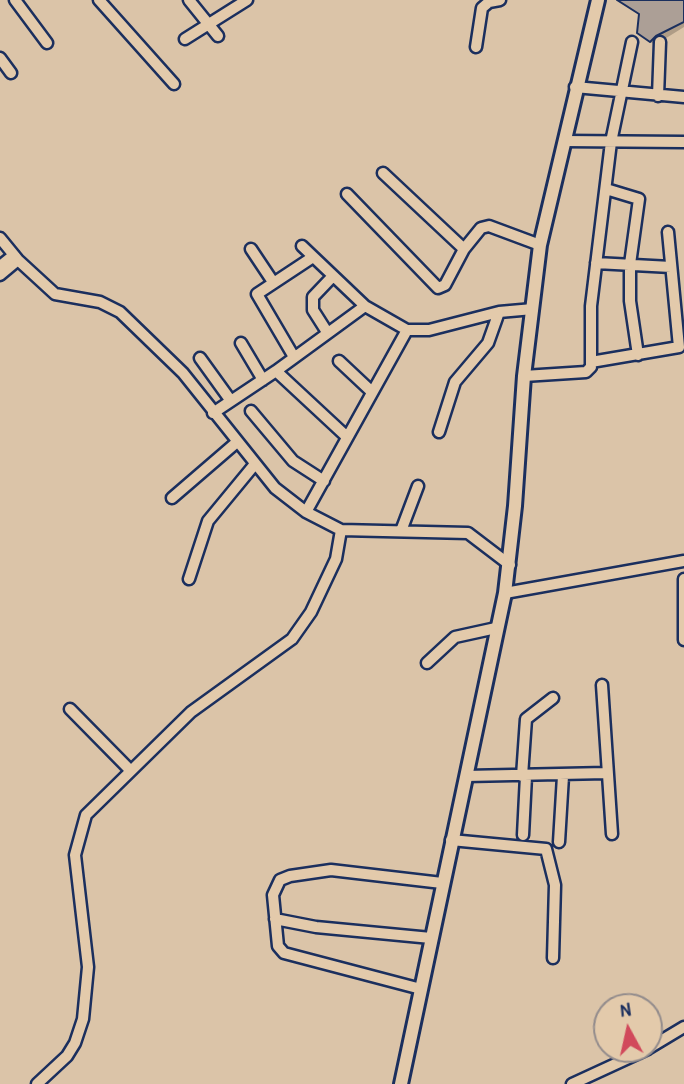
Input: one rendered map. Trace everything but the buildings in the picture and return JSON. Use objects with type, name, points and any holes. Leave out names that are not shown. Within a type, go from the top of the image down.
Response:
[{"type":"main road","points":[[401,1084],[505,593],[510,565],[524,376],[540,245],[575,87],[598,0]]},
{"type":"street","points":[[15,0],[47,43]]},
{"type":"street","points":[[99,0],[174,84]]},
{"type":"street","points":[[189,0],[218,36]]},
{"type":"street","points":[[185,39],[247,0]]},
{"type":"street","points":[[476,47],[484,2],[500,0]]},
{"type":"street","points":[[524,376],[586,372],[591,362],[590,306],[611,142],[632,41]]},
{"type":"street","points":[[658,96],[660,43]]},
{"type":"street","points":[[0,58],[10,73]]},
{"type":"street","points":[[575,87],[684,97]]},
{"type":"street","points":[[564,141],[684,142]]},
{"type":"street","points":[[383,173],[464,249]]},
{"type":"street","points":[[606,189],[639,199],[630,264],[629,301],[638,355]]},
{"type":"street","points":[[347,194],[438,288],[445,285],[464,249],[479,230],[489,226],[540,245]]},
{"type":"street","points":[[591,362],[679,346],[668,232]]},
{"type":"street","points":[[0,238],[16,258],[55,294],[100,302],[120,312],[183,373],[275,488],[306,512],[341,530],[468,533],[510,565]]},
{"type":"street","points":[[302,246],[365,306],[407,330],[429,330],[499,312],[533,309]]},
{"type":"street","points":[[251,249],[273,282]]},
{"type":"street","points":[[294,357],[257,296],[259,291],[313,257]]},
{"type":"street","points":[[0,266],[16,258]]},
{"type":"street","points":[[0,275],[16,258]]},
{"type":"street","points":[[596,263],[671,267]]},
{"type":"street","points":[[327,332],[313,310],[313,297],[333,276]]},
{"type":"street","points":[[213,412],[276,372],[365,306]]},
{"type":"street","points":[[439,432],[455,382],[488,342],[499,312]]},
{"type":"street","points":[[306,512],[407,330]]},
{"type":"street","points":[[241,344],[263,380]]},
{"type":"street","points":[[200,358],[231,401]]},
{"type":"street","points":[[339,361],[372,392]]},
{"type":"street","points":[[276,372],[346,437]]},
{"type":"street","points":[[251,411],[293,461],[324,481]]},
{"type":"street","points":[[172,498],[237,442]]},
{"type":"street","points":[[189,579],[208,522],[255,464]]},
{"type":"street","points":[[401,531],[418,486]]},
{"type":"street","points":[[37,1084],[67,1056],[83,1019],[88,967],[76,886],[75,855],[80,828],[95,804],[191,712],[292,639],[311,612],[336,559],[341,530]]},
{"type":"street","points":[[505,593],[684,561]]},
{"type":"street","points":[[684,579],[684,640]]},
{"type":"street","points":[[427,663],[455,637],[496,628]]},
{"type":"street","points":[[602,685],[612,834]]},
{"type":"street","points":[[523,835],[526,719],[553,698]]},
{"type":"street","points":[[70,709],[130,770]]},
{"type":"street","points":[[466,776],[606,773]]},
{"type":"street","points":[[559,842],[563,776]]},
{"type":"street","points":[[451,840],[546,849],[554,879],[553,958]]},
{"type":"street","points":[[421,989],[284,953],[278,946],[275,887],[290,876],[344,869],[442,883]]},
{"type":"street","points":[[275,919],[316,928],[431,938]]},
{"type":"street","points":[[663,1040],[684,1027]]},
{"type":"street","points":[[572,1084],[618,1063]]}]
